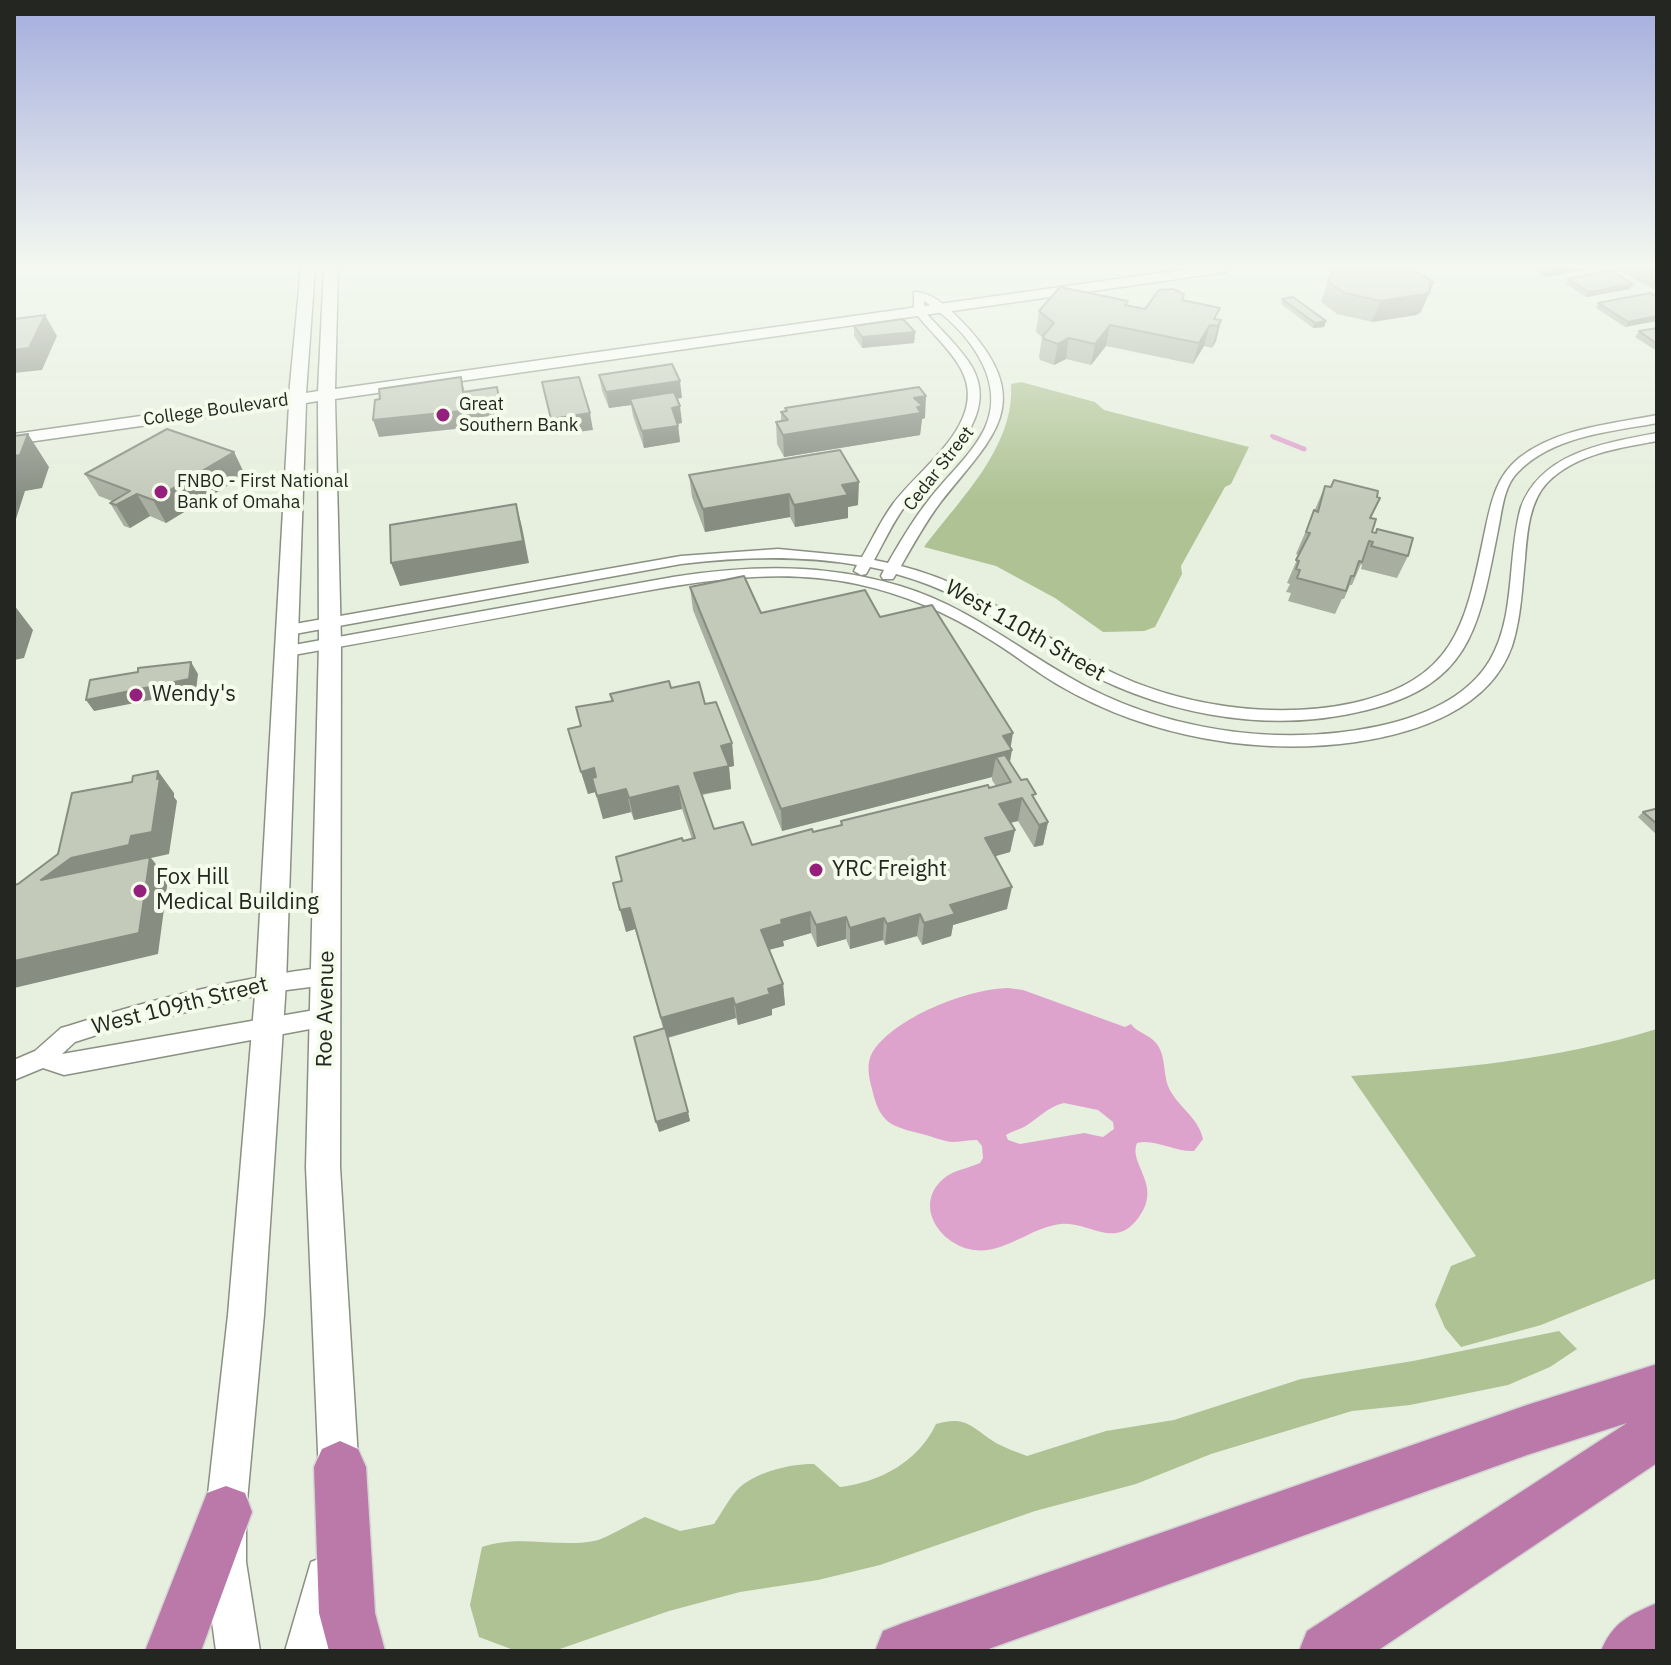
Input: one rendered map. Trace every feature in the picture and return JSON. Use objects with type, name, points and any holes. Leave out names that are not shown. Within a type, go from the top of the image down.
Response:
[{"type":"highway","points":[[903,1651],[1527,1430],[1657,1389]]},
{"type":"highway","points":[[1327,1651],[1657,1433]]},
{"type":"highway","points":[[340,1467],[347,1613],[357,1651]]},
{"type":"highway","points":[[173,1651],[226,1512]]},
{"type":"highway","points":[[1629,1651],[1657,1631]]},
{"type":"main road","points":[[238,1651],[225,1562],[226,1512],[246,1315],[271,983],[302,346]]},
{"type":"main road","name":"Roe Avenue","points":[[307,1651],[331,1553],[340,1467],[323,1167],[330,633],[328,346]]},
{"type":"main road","name":"College Boulevard","points":[[14,424],[298,390],[601,346]]},
{"type":"main road","name":"College Boulevard","points":[[326,386],[348,374]]},
{"type":"main road","name":"College Boulevard","points":[[14,439],[298,390]]},
{"type":"main road","points":[[293,482],[310,488],[309,500],[328,506]]},
{"type":"main road","points":[[292,512],[314,518],[315,527],[329,534]]},
{"type":"street","points":[[949,346],[966,367],[991,367]]},
{"type":"street","name":"Cedar Street","points":[[883,585],[934,502],[982,448],[991,431],[997,395],[991,367],[977,346]]},
{"type":"street","name":"Cedar Street","points":[[857,580],[898,506],[969,422],[974,394],[966,367]]},
{"type":"street","name":"West 110th Street","points":[[330,633],[572,579],[736,553],[824,555],[893,567],[971,596],[1001,611],[1070,657],[1135,688],[1171,700],[1243,713],[1300,714],[1350,708],[1390,698],[1421,684],[1442,670],[1460,647],[1473,613],[1498,504],[1511,472],[1554,444],[1576,436],[1657,419]]},
{"type":"street","name":"West 110th Street","points":[[288,640],[577,599],[682,580],[746,572],[791,571],[883,585],[969,619],[1067,683],[1146,718],[1203,732],[1252,739],[1326,740],[1377,733],[1427,718],[1462,699],[1493,668],[1506,638],[1524,517],[1536,487],[1546,476],[1579,456],[1657,437]]},
{"type":"street","points":[[572,579],[577,599]]},
{"type":"street","name":"West 109th Street","points":[[14,1070],[43,1058],[68,1035],[118,1019],[271,983],[326,976]]},
{"type":"street","name":"West 109th Street","points":[[43,1058],[64,1065],[326,1017]]},
{"type":"green space","points":[[1021,382],[1095,402],[1104,410],[1249,447],[1231,484],[1225,487],[1181,566],[1182,574],[1155,627],[1144,631],[1103,632],[1055,598],[996,566],[924,547],[995,451],[1010,407],[1011,384]]},
{"type":"green space","points":[[1657,1029],[1657,1278],[1541,1325],[1461,1347],[1445,1328],[1435,1305],[1451,1266],[1476,1256],[1351,1076],[1542,1056]]},
{"type":"green space","points":[[1559,1331],[1577,1349],[1550,1367],[1508,1385],[1410,1405],[1352,1411],[1211,1454],[1136,1484],[1035,1511],[880,1565],[818,1580],[740,1592],[669,1611],[554,1651],[511,1649],[479,1637],[470,1605],[482,1547],[524,1541],[594,1541],[645,1517],[680,1531],[714,1524],[736,1491],[756,1477],[785,1467],[814,1464],[840,1487],[869,1480],[908,1459],[936,1424],[962,1422],[996,1443],[1027,1456],[1106,1431],[1174,1420],[1301,1379],[1413,1361]]},
{"type":"shaded area","points":[[992,990],[1023,990],[1125,1027],[1131,1024],[1159,1048],[1168,1086],[1197,1124],[1203,1139],[1194,1151],[1150,1142],[1137,1143],[1135,1151],[1148,1195],[1139,1217],[1130,1227],[1111,1233],[1061,1224],[996,1248],[974,1250],[951,1241],[935,1224],[930,1202],[934,1191],[950,1174],[980,1163],[982,1146],[977,1140],[948,1141],[902,1129],[888,1122],[875,1101],[869,1062],[883,1040],[914,1017],[953,1000]],"holes":[[[1064,1103],[1098,1110],[1113,1122],[1114,1129],[1103,1137],[1084,1133],[1020,1144],[1008,1140],[1006,1135]]]},
{"type":"building","points":[[14,346],[30,346],[29,348],[14,350]]},
{"type":"building","points":[[672,364],[680,381],[606,392],[599,375]]},
{"type":"building","points":[[461,377],[463,392],[497,387],[499,398],[464,403],[461,411],[373,420],[375,400],[380,399],[379,389]]},
{"type":"building","points":[[579,377],[590,413],[551,419],[542,382]]},
{"type":"building","points":[[919,387],[926,396],[914,398],[923,406],[917,407],[921,413],[783,435],[776,422],[788,420],[781,412],[787,411],[785,408]]},
{"type":"building","points":[[674,392],[680,406],[672,408],[678,426],[642,431],[630,399]]},
{"type":"building","points":[[167,429],[234,452],[153,500],[137,494],[116,505],[110,503],[130,491],[85,474]]},
{"type":"building","points":[[28,434],[20,455],[14,456],[14,436]]},
{"type":"building","points":[[840,450],[859,482],[842,485],[848,495],[794,505],[789,494],[703,509],[689,475]]},
{"type":"building","points":[[1334,480],[1378,491],[1377,497],[1380,498],[1370,518],[1376,519],[1372,532],[1376,533],[1377,529],[1413,538],[1408,556],[1371,546],[1373,542],[1369,541],[1362,562],[1359,561],[1346,591],[1297,578],[1300,570],[1296,569],[1299,561],[1296,560],[1310,533],[1306,532],[1314,510],[1318,512],[1325,486],[1331,487]]},
{"type":"building","points":[[516,504],[523,541],[391,563],[390,525]]},
{"type":"building","points":[[744,576],[761,613],[865,590],[880,617],[932,605],[1013,733],[1003,736],[1012,750],[781,809],[690,587]]},
{"type":"building","points":[[191,662],[189,679],[86,700],[90,680],[138,672],[138,668]]},
{"type":"building","name":"YRC Freight","points":[[669,681],[671,688],[699,682],[705,704],[716,702],[732,743],[721,746],[729,766],[694,773],[714,829],[743,822],[752,845],[812,829],[813,832],[842,825],[841,821],[988,785],[989,788],[1011,782],[996,757],[1005,755],[1021,780],[1027,779],[1036,794],[1032,795],[1048,822],[1039,825],[1022,798],[999,804],[1015,830],[985,838],[1012,887],[950,905],[955,914],[924,923],[920,914],[887,924],[884,918],[850,928],[846,917],[816,925],[810,912],[781,920],[782,924],[761,930],[783,984],[768,989],[770,994],[735,1005],[733,998],[661,1018],[630,908],[620,910],[613,883],[622,881],[616,857],[682,838],[683,841],[695,838],[678,786],[629,798],[626,789],[597,796],[592,778],[596,777],[594,768],[581,772],[568,729],[581,726],[576,707],[613,701],[610,694]]},
{"type":"building","points":[[158,771],[157,779],[160,778],[152,832],[131,836],[129,845],[71,858],[41,880],[150,857],[139,933],[14,961],[14,885],[58,854],[72,793],[132,782],[133,776]]},
{"type":"building","points":[[1657,810],[1657,824],[1643,812]]},
{"type":"building","points":[[665,1028],[688,1112],[656,1122],[634,1037]]},
{"type":"waterway","points":[[1272,436],[1279,439]]},
{"type":"waterway","points":[[1274,437],[1279,439]]},
{"type":"waterway","points":[[1279,439],[1304,449]]},
{"type":"place","name":"Great Southern Bank","points":[[443,415]]},
{"type":"place","name":"FNBO - First National Bank of Omaha","points":[[161,492]]},
{"type":"place","name":"Wendy's","points":[[136,695]]},
{"type":"place","name":"YRC Freight","points":[[816,870]]},
{"type":"place","name":"Fox Hill Medical Building","points":[[140,891]]}]
